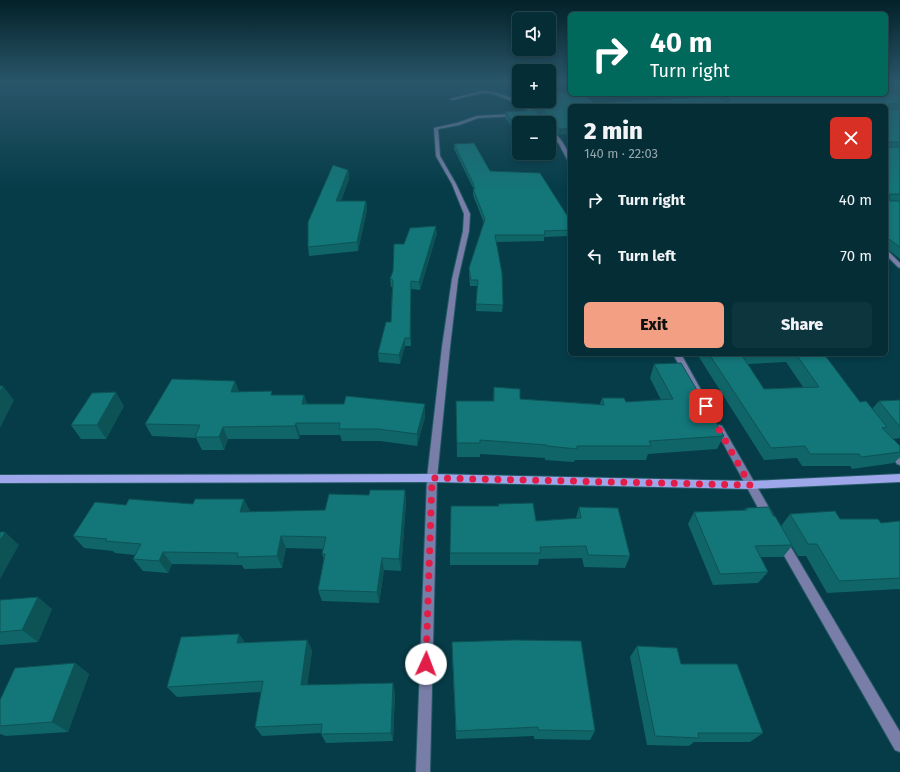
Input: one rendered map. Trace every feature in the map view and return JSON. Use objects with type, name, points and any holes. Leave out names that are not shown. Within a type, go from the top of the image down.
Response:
[{"type":"street","points":[[423,772],[432,478],[455,279],[466,232],[467,214],[454,184],[438,156],[436,128],[458,124],[477,118]]},
{"type":"street","points":[[556,136],[563,143],[568,156]]},
{"type":"street","points":[[888,254],[900,266]]},
{"type":"street","points":[[678,356],[775,530],[900,745]]},
{"type":"street","points":[[886,442],[900,461]]},
{"type":"street","points":[[0,479],[432,478],[750,485],[900,478]]},
{"type":"building","points":[[556,118],[568,118],[568,128],[559,129],[556,126]]},
{"type":"building","points":[[888,118],[900,118],[900,142],[889,142],[888,147]]},
{"type":"building","points":[[474,143],[490,171],[540,173],[568,217],[568,230],[544,231],[545,235],[495,235],[502,273],[503,305],[476,304],[478,280],[471,280],[469,268],[485,219],[473,189],[475,189],[474,185],[454,144]]},
{"type":"building","points":[[888,147],[900,147],[900,194],[890,194],[889,196],[890,201],[900,201],[900,247],[888,238]]},
{"type":"building","points":[[333,165],[348,170],[336,201],[366,201],[357,242],[308,247],[308,222]]},
{"type":"building","points":[[436,226],[419,282],[411,281],[410,338],[405,338],[399,355],[378,353],[386,322],[391,322],[393,280],[390,279],[393,271],[394,244],[404,244],[410,228]]},
{"type":"building","points":[[710,356],[742,356],[764,389],[819,387],[797,356],[826,356],[860,402],[866,401],[887,427],[882,428],[900,446],[900,452],[862,457],[859,454],[810,454],[805,446],[771,448]]},
{"type":"building","points":[[681,363],[724,436],[649,441],[651,446],[577,446],[577,449],[547,445],[480,440],[480,443],[457,443],[456,401],[494,401],[494,387],[520,389],[520,399],[604,405],[602,398],[624,398],[626,402],[673,399],[654,364]]},
{"type":"building","points":[[172,379],[235,381],[231,392],[272,391],[271,395],[304,395],[302,404],[344,404],[346,396],[425,404],[417,434],[378,429],[339,429],[340,423],[296,423],[295,426],[223,427],[219,437],[195,437],[200,425],[145,424]]},
{"type":"building","points":[[116,392],[97,425],[71,425],[92,393]]},
{"type":"building","points":[[900,400],[900,427],[879,401]]},
{"type":"building","points":[[370,490],[405,490],[399,559],[382,558],[377,592],[318,590],[325,554],[322,554],[326,537],[281,536],[277,556],[237,557],[238,553],[163,552],[159,561],[133,559],[141,544],[105,541],[107,539],[73,536],[95,502],[126,505],[129,499],[193,504],[195,499],[244,499],[240,512],[325,510],[329,494],[369,495]]},
{"type":"building","points":[[533,503],[536,521],[581,518],[579,507],[618,508],[630,556],[588,555],[586,546],[540,547],[541,553],[450,553],[451,506],[499,506],[498,504]]},
{"type":"building","points":[[769,507],[773,516],[775,516],[792,545],[755,546],[768,572],[720,574],[694,512],[747,510],[746,508]]},
{"type":"building","points":[[835,511],[840,519],[878,519],[881,523],[900,521],[900,578],[839,581],[817,544],[808,544],[790,514]]},
{"type":"building","points":[[0,532],[5,532],[0,541]]},
{"type":"building","points":[[38,597],[22,630],[0,632],[0,600]]},
{"type":"building","points":[[239,634],[237,643],[307,640],[301,685],[393,683],[391,733],[321,734],[322,724],[255,727],[263,681],[167,687],[181,637]]},
{"type":"building","points":[[515,640],[581,641],[595,731],[538,730],[538,727],[456,731],[452,642]]},
{"type":"building","points":[[637,646],[677,648],[681,664],[737,664],[763,733],[698,733],[699,738],[655,736]]},
{"type":"building","points":[[75,663],[52,722],[0,726],[0,700],[15,668]]},
{"type":"route","points":[[426,664],[432,478],[750,485],[706,406]]}]
